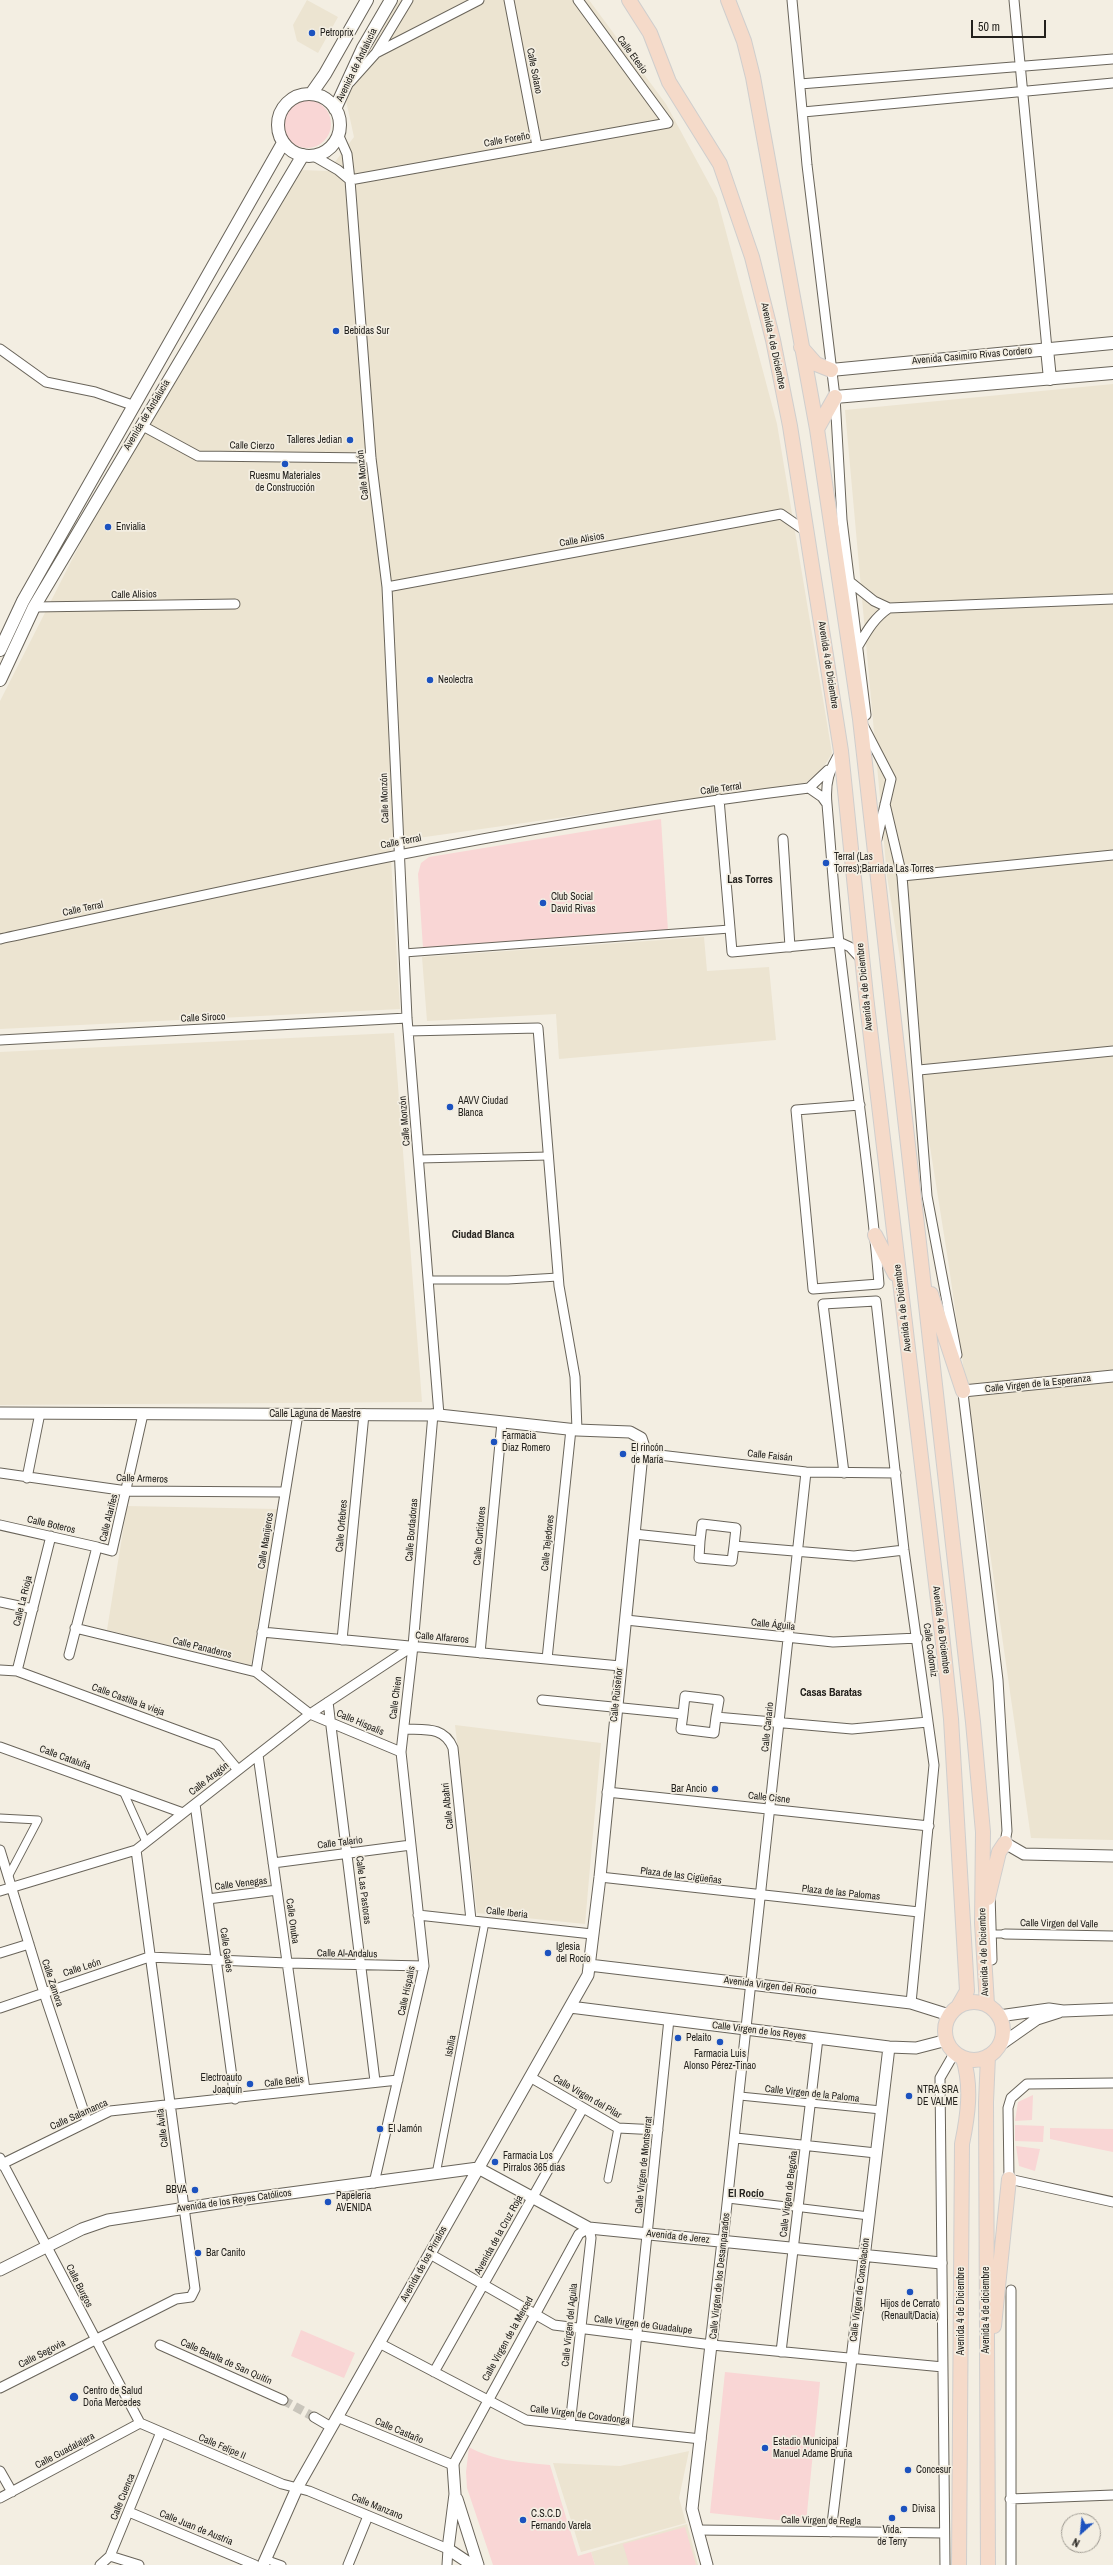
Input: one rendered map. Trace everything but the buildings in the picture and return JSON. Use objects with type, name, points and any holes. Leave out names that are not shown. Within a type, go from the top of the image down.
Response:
[{"type":"main road","points":[[311,94],[325,74],[367,0]]},
{"type":"main road","name":"Avenida de Andalucía","points":[[335,109],[364,48],[391,0]]},
{"type":"main road","name":"Avenida 4 de Diciembre","points":[[629,0],[650,33],[668,82],[720,164],[747,242],[773,340],[807,532],[841,752],[862,960],[951,1719],[967,1991],[954,2010]]},
{"type":"main road","name":"Avenida 4 de Diciembre","points":[[728,0],[744,41],[753,77],[801,347],[817,428],[860,719],[876,846],[982,1824],[986,2004]]},
{"type":"main road","points":[[311,94],[320,96],[335,109],[340,126],[338,134],[328,149],[308,155],[289,149],[283,143],[279,134],[279,114],[291,98],[311,94]]},
{"type":"main road","name":"Avenida de Andalucía","points":[[0,650],[23,601],[283,143]]},
{"type":"main road","name":"Avenida de Andalucía","points":[[0,680],[34,607],[141,425],[308,155]]},
{"type":"main road","name":"Avenida Casimiro Rivas Cordero","points":[[831,370],[1113,343]]},
{"type":"main road","points":[[801,347],[816,364],[831,370]]},
{"type":"main road","points":[[1047,349],[1050,379]]},
{"type":"main road","points":[[817,428],[835,397],[1113,373]]},
{"type":"main road","points":[[875,1235],[900,1283]]},
{"type":"main road","points":[[922,1268],[963,1391]]},
{"type":"main road","points":[[985,1931],[990,1891],[999,1852],[1005,1843]]},
{"type":"main road","points":[[986,2004],[1000,2016],[1004,2030],[1000,2045],[988,2056],[978,2059],[959,2055],[946,2040],[946,2023],[954,2010],[986,2004]]},
{"type":"main road","name":"Avenida 4 de Diciembre","points":[[959,2055],[968,2073],[967,2121],[962,2144],[959,2565]]},
{"type":"main road","name":"Avenida 4 de diciembre","points":[[988,2056],[986,2102],[986,2402],[988,2565]]},
{"type":"main road","points":[[986,2402],[1009,2179]]},
{"type":"street","points":[[347,86],[376,53],[408,0]]},
{"type":"street","points":[[376,53],[479,0]]},
{"type":"street","name":"Calle Solano","points":[[509,0],[537,146]]},
{"type":"street","name":"Calle Etesio","points":[[578,0],[668,123]]},
{"type":"street","points":[[792,0],[835,397],[842,520],[869,737]]},
{"type":"street","points":[[1014,0],[1047,349]]},
{"type":"street","points":[[800,84],[1020,65],[1113,59]]},
{"type":"street","points":[[803,112],[1113,83]]},
{"type":"street","name":"Calle Foreño","points":[[350,180],[668,123]]},
{"type":"street","name":"Calle Monzón","points":[[338,134],[347,154],[350,180],[371,458],[387,587],[407,1018],[428,1280],[436,1414]]},
{"type":"street","points":[[308,155],[338,170],[350,180]]},
{"type":"street","points":[[0,349],[46,382],[95,392],[135,406]]},
{"type":"street","name":"Calle Cierzo","points":[[141,425],[198,456],[371,458]]},
{"type":"street","name":"Calle Alisios","points":[[387,587],[781,514],[807,532]]},
{"type":"street","points":[[849,581],[874,601],[889,608],[1113,599]]},
{"type":"street","name":"Calle Alisios","points":[[34,607],[235,604]]},
{"type":"street","points":[[858,646],[868,628],[880,614],[889,608]]},
{"type":"street","points":[[860,719],[891,779],[876,846]]},
{"type":"street","points":[[827,804],[822,797],[809,788],[830,769],[841,752]]},
{"type":"street","points":[[830,769],[826,784],[827,804],[839,942],[860,1105],[879,1284],[813,1289],[796,1110],[860,1105]]},
{"type":"street","name":"Calle Terral","points":[[0,938],[399,853],[719,799],[809,788]]},
{"type":"street","points":[[719,799],[732,952],[839,942],[850,947],[862,960]]},
{"type":"street","points":[[885,804],[902,876],[919,1070],[927,1196],[963,1391],[998,1680],[1007,1830],[1005,1843],[1024,1854],[1113,1856]]},
{"type":"street","points":[[783,839],[790,947]]},
{"type":"street","points":[[902,876],[1113,855]]},
{"type":"street","points":[[404,953],[730,929]]},
{"type":"street","name":"Calle Siroco","points":[[0,1040],[407,1018]]},
{"type":"street","name":"Calle Tejedores","points":[[408,1031],[538,1028],[558,1277],[575,1377],[574,1430],[547,1659]]},
{"type":"street","points":[[919,1070],[1113,1051]]},
{"type":"street","points":[[419,1159],[549,1156]]},
{"type":"street","points":[[428,1280],[508,1280],[558,1277]]},
{"type":"street","name":"Calle Codorniz","points":[[844,1473],[823,1304],[876,1301],[904,1550],[918,1638],[934,1765],[910,2002]]},
{"type":"street","name":"Calle Virgen de la Esperanza","points":[[963,1391],[1113,1376]]},
{"type":"street","name":"Calle Laguna de Maestre","points":[[0,1413],[436,1414],[574,1430],[630,1432]]},
{"type":"street","points":[[27,1478],[40,1413]]},
{"type":"street","name":"Calle Alarifes","points":[[69,1655],[97,1547],[112,1551],[127,1491],[143,1414]]},
{"type":"street","name":"Calle Manijeros","points":[[256,1672],[298,1414]]},
{"type":"street","name":"Calle Orfebres","points":[[342,1640],[364,1414]]},
{"type":"street","name":"Calle Bordadoras","points":[[413,1646],[436,1414]]},
{"type":"street","name":"Calle Curtidores","points":[[480,1653],[502,1422]]},
{"type":"street","name":"Calle Ruiseñor","points":[[589,1965],[600,1877],[607,1792],[626,1620],[642,1453],[641,1438],[630,1432]]},
{"type":"street","name":"Calle Faisán","points":[[642,1453],[806,1472],[896,1473]]},
{"type":"street","name":"Calle Canario","points":[[751,1984],[806,1472]]},
{"type":"street","name":"Calle Armeros","points":[[0,1473],[127,1491],[285,1492]]},
{"type":"street","points":[[702,1524],[736,1528],[732,1561],[699,1558],[700,1542],[702,1524]]},
{"type":"street","name":"Calle Boteros","points":[[0,1525],[97,1547]]},
{"type":"street","points":[[634,1534],[700,1542]]},
{"type":"street","name":"Calle La Rioja","points":[[17,1671],[51,1536]]},
{"type":"street","points":[[734,1546],[854,1556],[904,1550]]},
{"type":"street","points":[[0,1602],[33,1610]]},
{"type":"street","name":"Calle Águila","points":[[626,1620],[788,1638],[841,1642],[918,1638]]},
{"type":"street","name":"Calle Panaderos","points":[[75,1628],[256,1672],[310,1714]]},
{"type":"street","name":"Calle Alfareros","points":[[262,1632],[620,1666]]},
{"type":"street","name":"Calle Aragón","points":[[0,1891],[136,1850],[310,1714],[413,1646]]},
{"type":"street","name":"Calle Chien","points":[[401,1752],[413,1646]]},
{"type":"street","name":"Calle Castilla la vieja","points":[[0,1670],[17,1671],[217,1745],[238,1770]]},
{"type":"street","points":[[685,1696],[719,1700],[714,1733],[681,1729],[683,1714],[685,1696]]},
{"type":"street","points":[[542,1700],[616,1706],[683,1714]]},
{"type":"street","name":"Calle Las Pastoras","points":[[328,1702],[375,2081]]},
{"type":"street","name":"Calle Hispalis","points":[[310,1714],[401,1752]]},
{"type":"street","points":[[716,1717],[779,1724],[852,1729],[928,1722]]},
{"type":"street","name":"Calle Albahri","points":[[404,1729],[440,1732],[448,1737],[454,1748],[471,1920]]},
{"type":"street","name":"Calle Cataluña","points":[[0,1747],[183,1813]]},
{"type":"street","name":"Calle Híspalis","points":[[374,2183],[424,1966],[401,1752]]},
{"type":"street","name":"Calle Onuba","points":[[258,1755],[305,2090]]},
{"type":"street","points":[[123,1791],[146,1842]]},
{"type":"street","name":"Calle Cisne","points":[[607,1792],[929,1826]]},
{"type":"street","name":"Calle Gades","points":[[195,1804],[235,2099]]},
{"type":"street","points":[[0,1818],[38,1820],[8,1877]]},
{"type":"street","name":"Calle Talario","points":[[273,1863],[411,1845]]},
{"type":"street","name":"Calle Zamora","points":[[0,1850],[44,1993],[87,2121]]},
{"type":"street","name":"Calle Ávila","points":[[94,2340],[176,2298],[191,2297],[195,2289],[172,2106],[136,1850]]},
{"type":"street","name":"Plaza de las Cigüeñas","points":[[600,1877],[760,1896]]},
{"type":"street","name":"Calle Venegas","points":[[208,1899],[277,1890]]},
{"type":"street","name":"Plaza de las Palomas","points":[[760,1896],[919,1912]]},
{"type":"street","name":"Calle Iberia","points":[[418,1915],[592,1934]]},
{"type":"street","name":"Isbilia","points":[[436,2174],[485,1922]]},
{"type":"street","points":[[992,1960],[985,1931],[1005,1934]]},
{"type":"street","name":"Calle Virgen del Valle","points":[[1005,1934],[1113,1936]]},
{"type":"street","points":[[0,1953],[29,1944]]},
{"type":"street","name":"Calle Al-Andalus","points":[[150,1957],[287,1964],[424,1966]]},
{"type":"street","name":"Calle León","points":[[0,2008],[150,1957]]},
{"type":"street","name":"Avenida Virgen del Rocío","points":[[589,1965],[910,2002],[954,2010]]},
{"type":"street","name":"Avenida de los Pirralos","points":[[264,2562],[297,2488],[588,1975],[589,1965]]},
{"type":"street","name":"Calle Virgen de los Desamparados","points":[[707,2565],[692,2509],[736,2138],[751,1984]]},
{"type":"street","name":"Calle Virgen de los Reyes","points":[[570,2007],[889,2048],[916,2048],[946,2040]]},
{"type":"street","points":[[1000,2016],[1036,2010],[1063,2011],[1113,2009]]},
{"type":"street","points":[[1000,2045],[1037,2019],[1063,2011]]},
{"type":"street","name":"Calle Virgen de Montserrat","points":[[627,2431],[669,2019]]},
{"type":"street","name":"Calle Virgen de Begoña","points":[[781,2352],[818,2038]]},
{"type":"street","name":"Calle Virgen de Consolación","points":[[831,2532],[889,2048]]},
{"type":"street","points":[[945,2565],[941,2263],[943,2220],[940,2078],[959,2055]]},
{"type":"street","name":"Calle Virgen del Pilar","points":[[530,2077],[618,2128],[658,2130]]},
{"type":"street","name":"Calle Betis","points":[[172,2106],[375,2081],[398,2080]]},
{"type":"street","points":[[1113,2082],[1026,2084],[1011,2098],[1008,2108],[1009,2179],[1113,2202]]},
{"type":"street","name":"Calle Virgen de la Paloma","points":[[740,2096],[881,2110]]},
{"type":"street","name":"Calle Salamanca","points":[[1,2162],[110,2111],[172,2106]]},
{"type":"street","name":"Avenida de la Cruz Roja","points":[[434,2372],[583,2108]]},
{"type":"street","points":[[608,2179],[618,2128]]},
{"type":"street","points":[[736,2138],[876,2153]]},
{"type":"street","name":"Calle Burgos","points":[[1,2162],[94,2340],[140,2423]]},
{"type":"street","name":"Avenida de los Reyes Católicos","points":[[0,2270],[46,2246],[108,2220],[184,2208],[478,2168]]},
{"type":"street","name":"Avenida de Jerez","points":[[478,2168],[588,2228],[941,2263]]},
{"type":"street","points":[[728,2200],[869,2216]]},
{"type":"street","name":"Calle Virgen de la Merced","points":[[453,2465],[487,2400],[579,2234],[588,2228]]},
{"type":"street","name":"Calle Virgen del Aguila","points":[[570,2425],[591,2238],[588,2228]]},
{"type":"street","name":"Calle Virgen de Guadalupe","points":[[430,2254],[554,2325],[712,2345],[943,2367]]},
{"type":"street","points":[[1011,2290],[1011,2565]]},
{"type":"street","name":"Calle Segovia","points":[[0,2388],[94,2340]]},
{"type":"street","name":"Calle Virgen de Covadonga","points":[[379,2343],[526,2420],[701,2439]]},
{"type":"street","name":"Calle Batalla de San Quitín","points":[[160,2345],[283,2400]]},
{"type":"street","points":[[314,2417],[334,2422]]},
{"type":"street","name":"Calle Castaño","points":[[334,2422],[453,2465]]},
{"type":"street","name":"Calle Felipe II","points":[[140,2423],[282,2484],[297,2488]]},
{"type":"street","name":"Calle Guadalajara","points":[[0,2498],[140,2423]]},
{"type":"street","name":"Calle Cuenca","points":[[100,2565],[110,2556],[161,2432]]},
{"type":"street","points":[[447,2565],[455,2494],[453,2465]]},
{"type":"street","points":[[0,2471],[12,2492]]},
{"type":"street","name":"Calle Manzano","points":[[297,2488],[448,2549]]},
{"type":"street","points":[[455,2494],[478,2565]]},
{"type":"street","points":[[1010,2499],[1113,2495]]},
{"type":"street","name":"Calle Juan de Austria","points":[[129,2512],[255,2565]]},
{"type":"street","points":[[348,2565],[368,2516]]},
{"type":"street","name":"Calle Virgen de Regla","points":[[697,2530],[944,2533]]},
{"type":"street","points":[[460,2555],[469,2552],[472,2546]]},
{"type":"street","points":[[448,2549],[460,2555],[472,2565]]},
{"type":"street","points":[[110,2556],[138,2565]]},
{"type":"street","points":[[264,2562],[282,2565]]},
{"type":"shaded area","name":"Petroprix","points":[[307,0],[338,17],[318,53],[297,41],[293,25]]},
{"type":"shaded area","points":[[399,0],[589,0],[666,104],[717,198],[777,424],[832,753],[822,770],[805,783],[390,842],[400,1009],[0,1029],[0,701],[108,489],[301,170],[328,171],[354,137],[345,96]]},
{"type":"shaded area","points":[[307,100],[316,102],[324,107],[329,115],[331,124],[329,133],[324,141],[316,146],[307,148],[298,146],[290,141],[285,133],[283,124],[285,115],[290,107],[298,102]]},
{"type":"shaded area","points":[[1113,384],[1113,1840],[1031,1838],[948,1260],[887,876],[845,410]]},
{"type":"shaded area","name":"Club Social David Rivas","points":[[661,819],[668,931],[423,948],[418,874],[421,863],[429,857]]},
{"type":"shaded area","points":[[704,937],[707,971],[769,967],[776,1040],[559,1059],[556,1014],[427,1021],[422,957]]},
{"type":"shaded area","points":[[394,1033],[422,1402],[0,1405],[0,1052]]},
{"type":"shaded area","points":[[127,1506],[277,1509],[251,1665],[107,1630]]},
{"type":"shaded area","points":[[455,1725],[601,1743],[585,1924],[477,1913]]},
{"type":"shaded area","points":[[1033,2095],[1032,2120],[1015,2121],[1018,2102]]},
{"type":"shaded area","points":[[1015,2125],[1044,2126],[1043,2142],[1015,2141]]},
{"type":"shaded area","points":[[1050,2128],[1113,2129],[1113,2152],[1050,2139]]},
{"type":"shaded area","points":[[1016,2146],[1040,2149],[1035,2171],[1019,2166]]},
{"type":"shaded area","points":[[301,2330],[355,2353],[344,2378],[291,2356]]},
{"type":"shaded area","name":"Estadio Municipal Manuel Adame Bruña","points":[[725,2372],[820,2382],[806,2523],[710,2513]]},
{"type":"shaded area","name":"C.S.C.D Fernando Varela","points":[[469,2447],[478,2452],[498,2458],[518,2462],[550,2465],[578,2556],[591,2552],[595,2565],[493,2565],[467,2488],[466,2472]]},
{"type":"shaded area","points":[[689,2451],[679,2498],[686,2523],[581,2552],[553,2463],[620,2466]]},
{"type":"shaded area","points":[[687,2524],[698,2565],[595,2565],[591,2552]]},
{"type":"shaded area","points":[[685,2527],[696,2565],[629,2565],[623,2544]]},
{"type":"tunnel","points":[[283,2400],[314,2417]]},
{"type":"place","name":"Petroprix","points":[[312,33]]},
{"type":"place","name":"Bebidas Sur","points":[[336,331]]},
{"type":"place","name":"Talleres Jedian","points":[[350,440]]},
{"type":"place","name":"Ruesmu Materiales de Construcción","points":[[285,464]]},
{"type":"place","name":"Envialia","points":[[108,527]]},
{"type":"place","name":"Neolectra","points":[[430,680]]},
{"type":"place","name":"Terral (Las Torres);Barriada Las Torres","points":[[826,863]]},
{"type":"place","name":"Club Social David Rivas","points":[[543,903]]},
{"type":"place","name":"AAVV Ciudad Blanca","points":[[450,1107]]},
{"type":"place","name":"Farmacia Diaz Romero","points":[[494,1442]]},
{"type":"place","name":"El rincón de María","points":[[623,1454]]},
{"type":"place","name":"Bar Ancio","points":[[715,1789]]},
{"type":"place","name":"Iglesia del Rocío","points":[[548,1953]]},
{"type":"place","name":"Pelaito","points":[[678,2038]]},
{"type":"place","name":"Farmacia Luis Alonso Pérez-Tinao","points":[[720,2042]]},
{"type":"place","name":"Electroauto Joaquín","points":[[250,2084]]},
{"type":"place","name":"NTRA SRA DE VALME","points":[[909,2096]]},
{"type":"place","name":"El Jamón","points":[[380,2129]]},
{"type":"place","name":"Farmacia Los Pirralos 365 dias","points":[[495,2162]]},
{"type":"place","name":"BBVA","points":[[195,2190]]},
{"type":"place","name":"Papeleria AVENIDA","points":[[328,2202]]},
{"type":"place","name":"Bar Canito","points":[[198,2253]]},
{"type":"place","name":"Hijos de Cerrato (Renault/Dacia)","points":[[910,2292]]},
{"type":"place","name":"Centro de Salud Doña Mercedes","points":[[74,2397]]},
{"type":"place","name":"Estadio Municipal Manuel Adame Bruña","points":[[765,2448]]},
{"type":"place","name":"Concesur","points":[[908,2470]]},
{"type":"place","name":"Divisa","points":[[904,2509]]},
{"type":"place","name":"Vida. de Terry","points":[[892,2518]]},
{"type":"place","name":"C.S.C.D Fernando Varela","points":[[523,2520]]},
{"type":"district","name":"Las Torres","points":[[750,880]]},
{"type":"district","name":"Ciudad Blanca","points":[[483,1235]]},
{"type":"district","name":"Casas Baratas","points":[[831,1693]]},
{"type":"district","name":"El Rocío","points":[[746,2194]]}]
